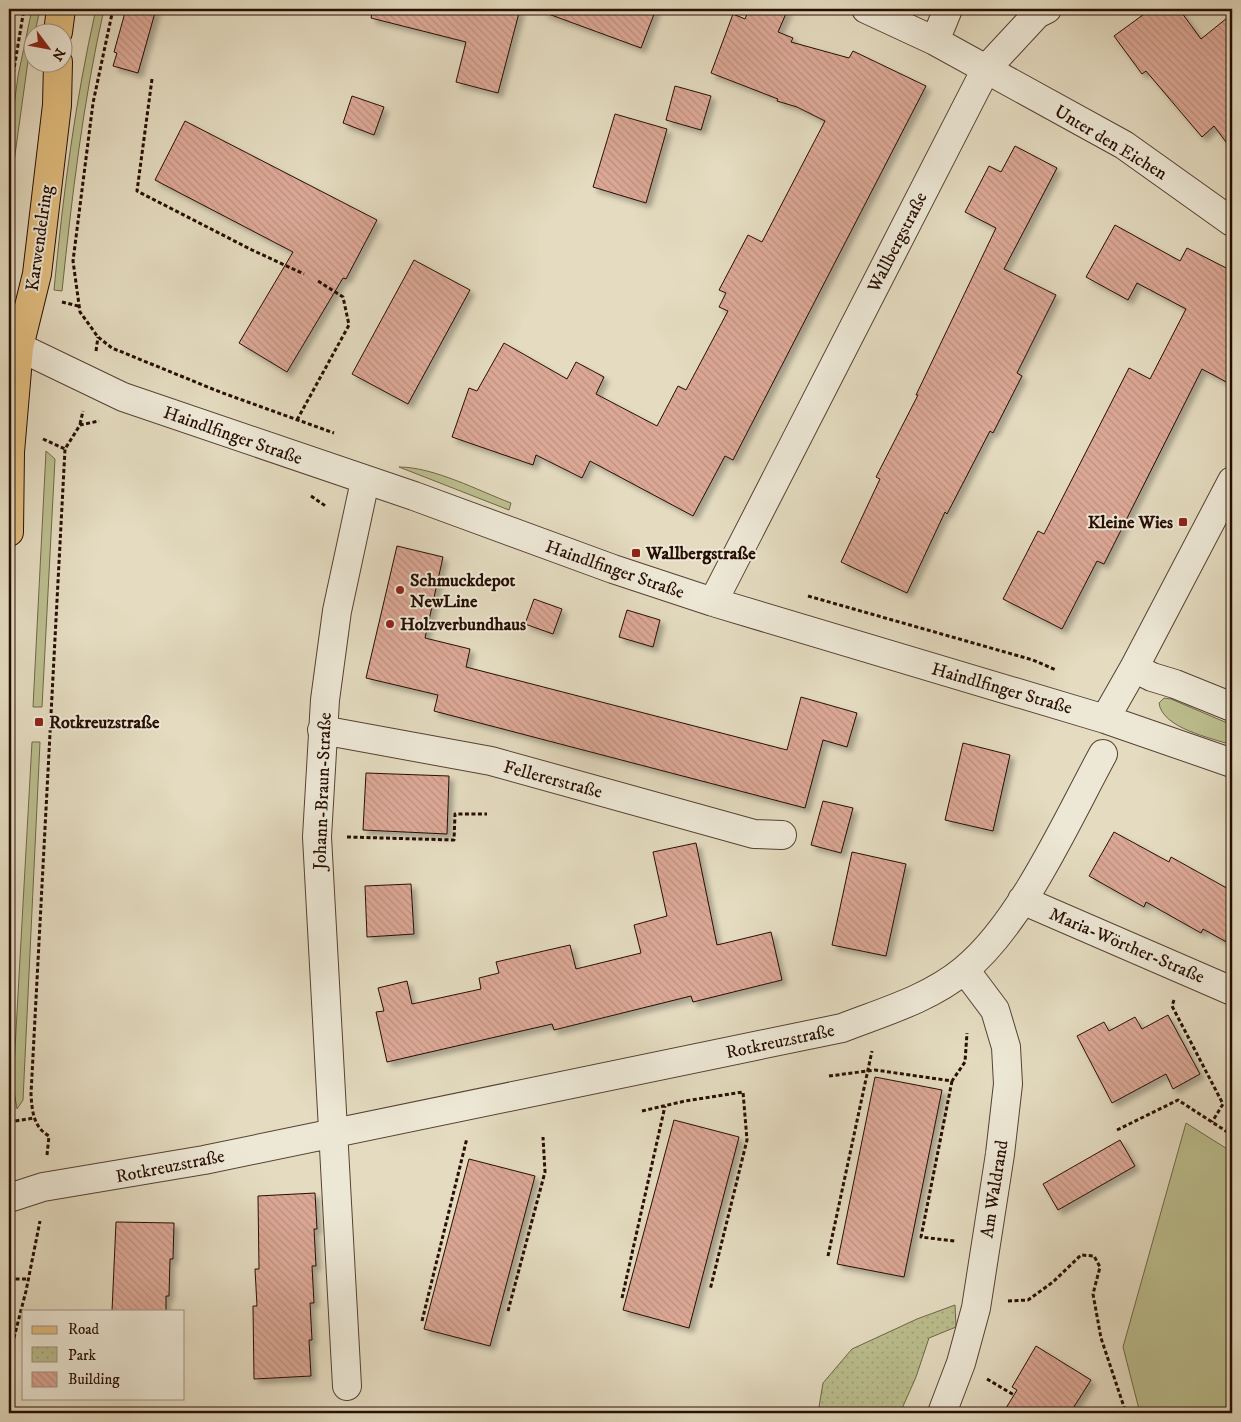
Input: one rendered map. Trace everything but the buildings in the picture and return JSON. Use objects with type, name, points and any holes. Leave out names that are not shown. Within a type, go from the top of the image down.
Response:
[{"type":"main road","points":[[59,22],[61,9]]},
{"type":"main road","name":"Karwendelring","points":[[9,532],[14,345],[37,274],[57,105],[58,72]]},
{"type":"street","name":"Unter den Eichen","points":[[866,9],[935,40],[1124,145],[1231,219]]},
{"type":"street","points":[[935,40],[948,9]]},
{"type":"street","name":"Wallbergstraße","points":[[713,602],[986,69],[1037,14],[1048,9]]},
{"type":"street","name":"Haindlfinger Straße","points":[[14,345],[123,397],[365,481],[414,496],[560,551],[713,602],[1105,719],[1232,763]]},
{"type":"street","name":"Johann-Braun-Straße","points":[[332,1134],[317,837],[322,730],[337,611],[365,481]]},
{"type":"street","points":[[1105,719],[1134,668],[1232,481]]},
{"type":"street","points":[[1134,668],[1152,677],[1175,684],[1232,707]]},
{"type":"street","name":"Fellererstraße","points":[[322,730],[491,761],[754,834],[782,835]]},
{"type":"street","name":"Rotkreuzstraße","points":[[9,1198],[43,1187],[204,1160],[842,1028],[923,997],[965,970],[997,935],[1022,900],[1103,754]]},
{"type":"street","name":"Maria-Wörther-Straße","points":[[1022,900],[1232,991]]},
{"type":"street","name":"Am Waldrand","points":[[942,1413],[961,1363],[976,1308],[1000,1154],[1008,1084],[1006,1047],[995,1010],[965,970]]},
{"type":"street","points":[[332,1134],[347,1386]]},
{"type":"path","points":[[9,99],[24,9]]},
{"type":"path","points":[[98,337],[80,312],[73,261],[93,103],[113,9]]},
{"type":"path","points":[[152,79],[137,191],[252,250],[304,274]]},
{"type":"path","points":[[297,420],[348,325],[344,297],[318,282]]},
{"type":"path","points":[[48,1136],[42,1132],[34,1118],[31,1094],[65,449],[80,425],[105,420]]},
{"type":"path","points":[[339,837],[454,840],[456,814],[487,814]]},
{"type":"path","points":[[1186,970],[1172,1006],[1223,1104],[1212,1122]]},
{"type":"path","points":[[955,1241],[921,1237],[952,1081],[965,1062],[968,1029]]},
{"type":"path","points":[[828,1256],[873,1045]]},
{"type":"path","points":[[829,1076],[866,1072],[901,1073],[952,1081]]},
{"type":"path","points":[[642,1111],[743,1092],[747,1140],[710,1290]]},
{"type":"path","points":[[1117,1130],[1178,1100],[1232,1135]]},
{"type":"path","points":[[622,1298],[665,1106]]},
{"type":"path","points":[[9,1122],[34,1118]]},
{"type":"path","points":[[422,1321],[469,1132]]},
{"type":"path","points":[[508,1311],[545,1172],[542,1137]]},
{"type":"path","points":[[9,1357],[40,1222]]},
{"type":"path","points":[[976,1308],[1000,1301],[1028,1300],[1053,1282],[1081,1255],[1094,1256],[1100,1267],[1093,1294],[1101,1338],[1126,1413]]},
{"type":"path","points":[[9,1279],[28,1279]]},
{"type":"green space","points":[[32,9],[40,9],[37,22],[29,22]]},
{"type":"green space","points":[[96,9],[104,9],[79,149],[62,291],[54,290],[70,148]]},
{"type":"green space","points":[[22,57],[22,72],[26,72],[9,198],[9,143]]},
{"type":"green space","points":[[46,451],[55,459],[42,707],[33,707]]},
{"type":"green space","points":[[399,467],[413,468],[441,475],[511,503],[509,510]]},
{"type":"green space","points":[[1164,698],[1171,699],[1232,725],[1232,745],[1189,731],[1169,719],[1162,712],[1159,703]]},
{"type":"green space","points":[[32,742],[40,742],[23,1100],[17,1109],[13,1085]]},
{"type":"green space","points":[[1186,1123],[1232,1152],[1232,1413],[1140,1413],[1123,1347]]},
{"type":"green space","points":[[955,1305],[956,1327],[929,1338],[916,1377],[900,1413],[818,1413],[823,1383],[852,1349],[917,1319]]},
{"type":"place","name":"Kleine Wies","points":[[1183,522]]},
{"type":"place","name":"Wallbergstraße","points":[[636,553]]},
{"type":"place","name":"Schmuckdepot NewLine","points":[[400,590]]},
{"type":"place","name":"Holzverbundhaus","points":[[390,624]]},
{"type":"place","name":"Rotkreuzstraße","points":[[39,722]]}]
